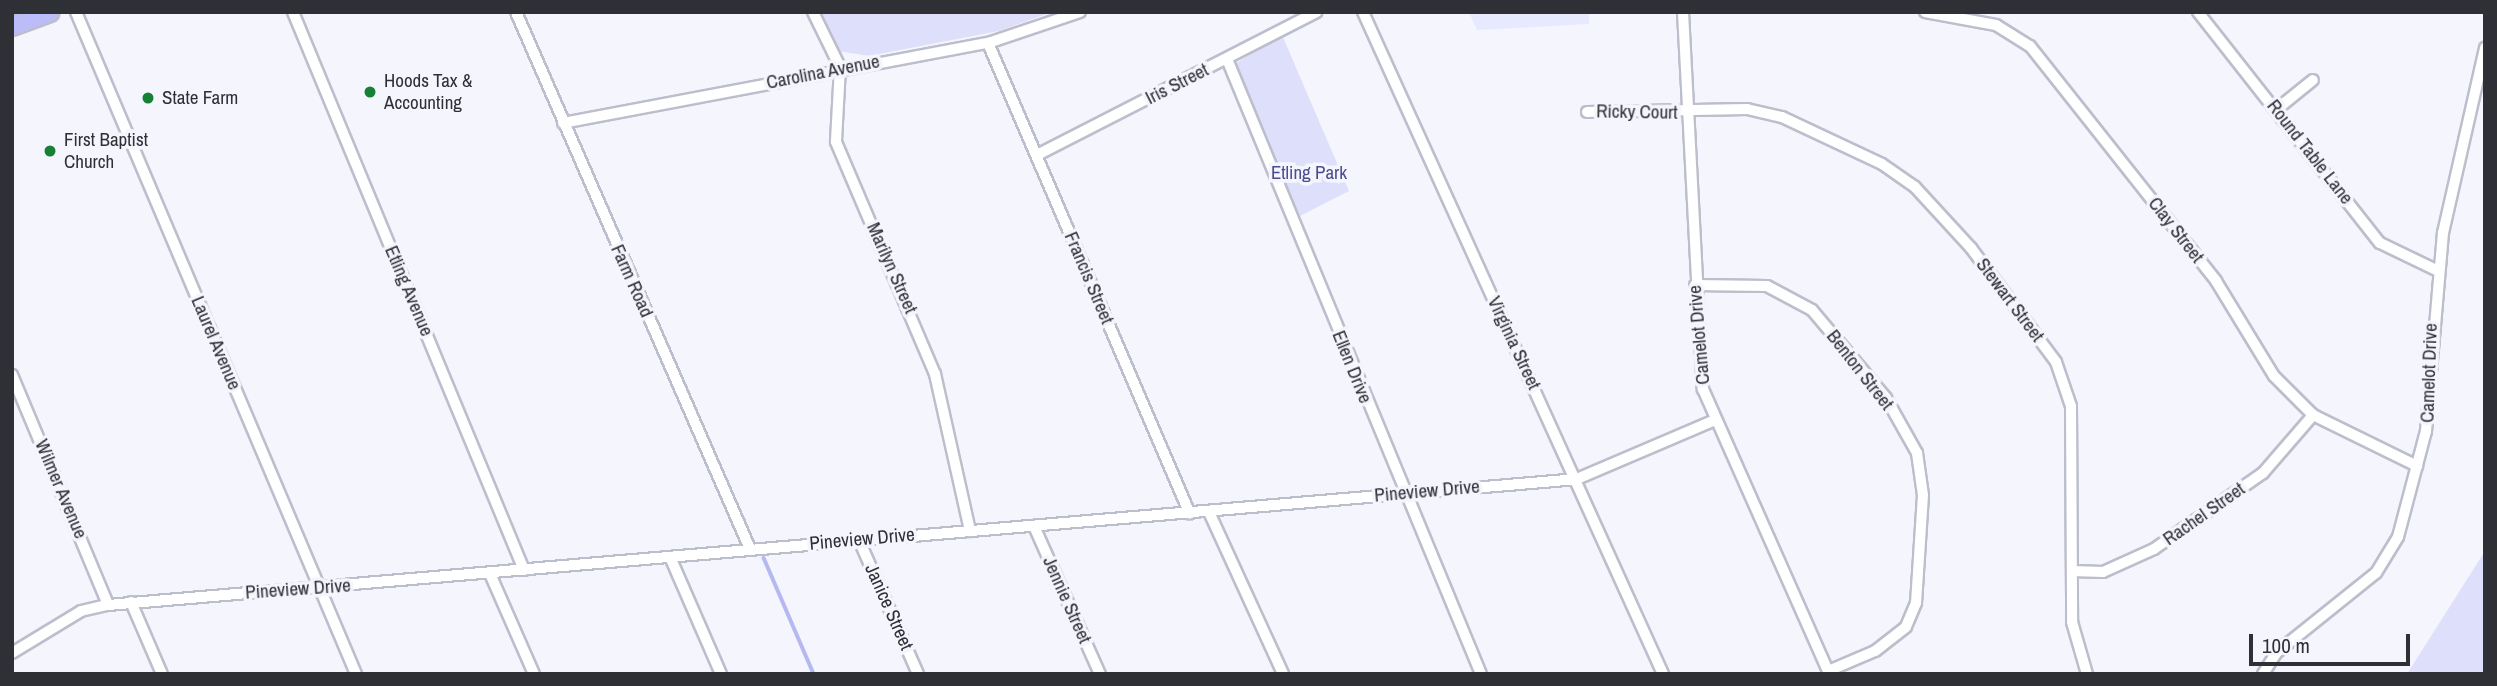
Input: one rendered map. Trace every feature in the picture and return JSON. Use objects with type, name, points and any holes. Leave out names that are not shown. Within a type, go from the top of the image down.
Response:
[{"type":"main road","points":[[12,26],[50,12]]},
{"type":"street","name":"Laurel Avenue","points":[[76,12],[356,674]]},
{"type":"street","name":"Etling Avenue","points":[[293,12],[524,570]]},
{"type":"street","name":"Farm Road","points":[[516,12],[750,549]]},
{"type":"street","name":"Marilyn Street","points":[[813,12],[840,67],[836,142],[935,374],[970,531]]},
{"type":"street","name":"Carolina Avenue","points":[[563,123],[840,67],[988,43],[1080,12]]},
{"type":"street","name":"Iris Street","points":[[1037,155],[1317,12]]},
{"type":"street","name":"Virginia Street","points":[[1363,12],[1577,479],[1663,674]]},
{"type":"street","name":"Camelot Drive","points":[[1683,12],[1698,361],[1713,421],[1828,672]]},
{"type":"street","name":"Clay Street","points":[[1925,12],[1996,25],[2030,46],[2216,281],[2274,376],[2314,415],[2417,466]]},
{"type":"street","points":[[1996,25],[1998,12]]},
{"type":"street","name":"Round Table Lane","points":[[2198,12],[2380,243],[2436,270]]},
{"type":"street","name":"Francis Street","points":[[988,43],[1190,514]]},
{"type":"street","name":"Camelot Drive","points":[[2263,674],[2276,653],[2376,573],[2398,537],[2417,466],[2431,395],[2436,270],[2485,48]]},
{"type":"street","name":"Ellen Drive","points":[[1227,59],[1402,492],[1481,674]]},
{"type":"street","points":[[2277,109],[2313,80]]},
{"type":"street","name":"Stewart Street","points":[[1687,113],[1747,109],[1782,117],[1882,164],[1915,187],[1971,248],[2056,362],[2071,405],[2072,622],[2087,674]]},
{"type":"street","name":"Ricky Court","points":[[1587,111],[1687,113]]},
{"type":"street","name":"Benton Street","points":[[1695,285],[1767,286],[1812,310],[1886,398],[1917,453],[1923,495],[1916,603],[1906,627],[1875,651],[1828,672]]},
{"type":"street","name":"Wilmer Avenue","points":[[12,375],[108,605]]},
{"type":"street","name":"Rachel Street","points":[[2072,571],[2103,572],[2154,549],[2263,473],[2314,415]]},
{"type":"street","name":"Pineview Drive","points":[[12,653],[81,611],[108,605],[491,576],[524,570],[671,559],[750,549],[1190,514],[1402,492],[1577,479],[1713,421]]},
{"type":"street","points":[[1209,512],[1283,674]]},
{"type":"street","name":"Jennie Street","points":[[1034,526],[1100,674]]},
{"type":"street","name":"Janice Street","points":[[859,540],[918,674]]},
{"type":"street","points":[[671,559],[721,674]]},
{"type":"street","points":[[491,576],[534,674]]},
{"type":"street","points":[[131,603],[162,674]]},
{"type":"shaded area","points":[[1469,12],[1589,12],[1589,24],[1477,30]]},
{"type":"green space","points":[[821,12],[1052,12],[999,31],[869,56],[838,51]]},
{"type":"green space","name":"Etling Park","points":[[1282,35],[1349,191],[1296,218],[1233,65]]},
{"type":"green space","points":[[2485,551],[2485,674],[2407,674]]},
{"type":"waterway","points":[[764,558],[814,674]]},
{"type":"place","name":"Hoods Tax & Accounting","points":[[370,92]]},
{"type":"place","name":"State Farm","points":[[148,98]]},
{"type":"place","name":"First Baptist Church","points":[[50,151]]}]
